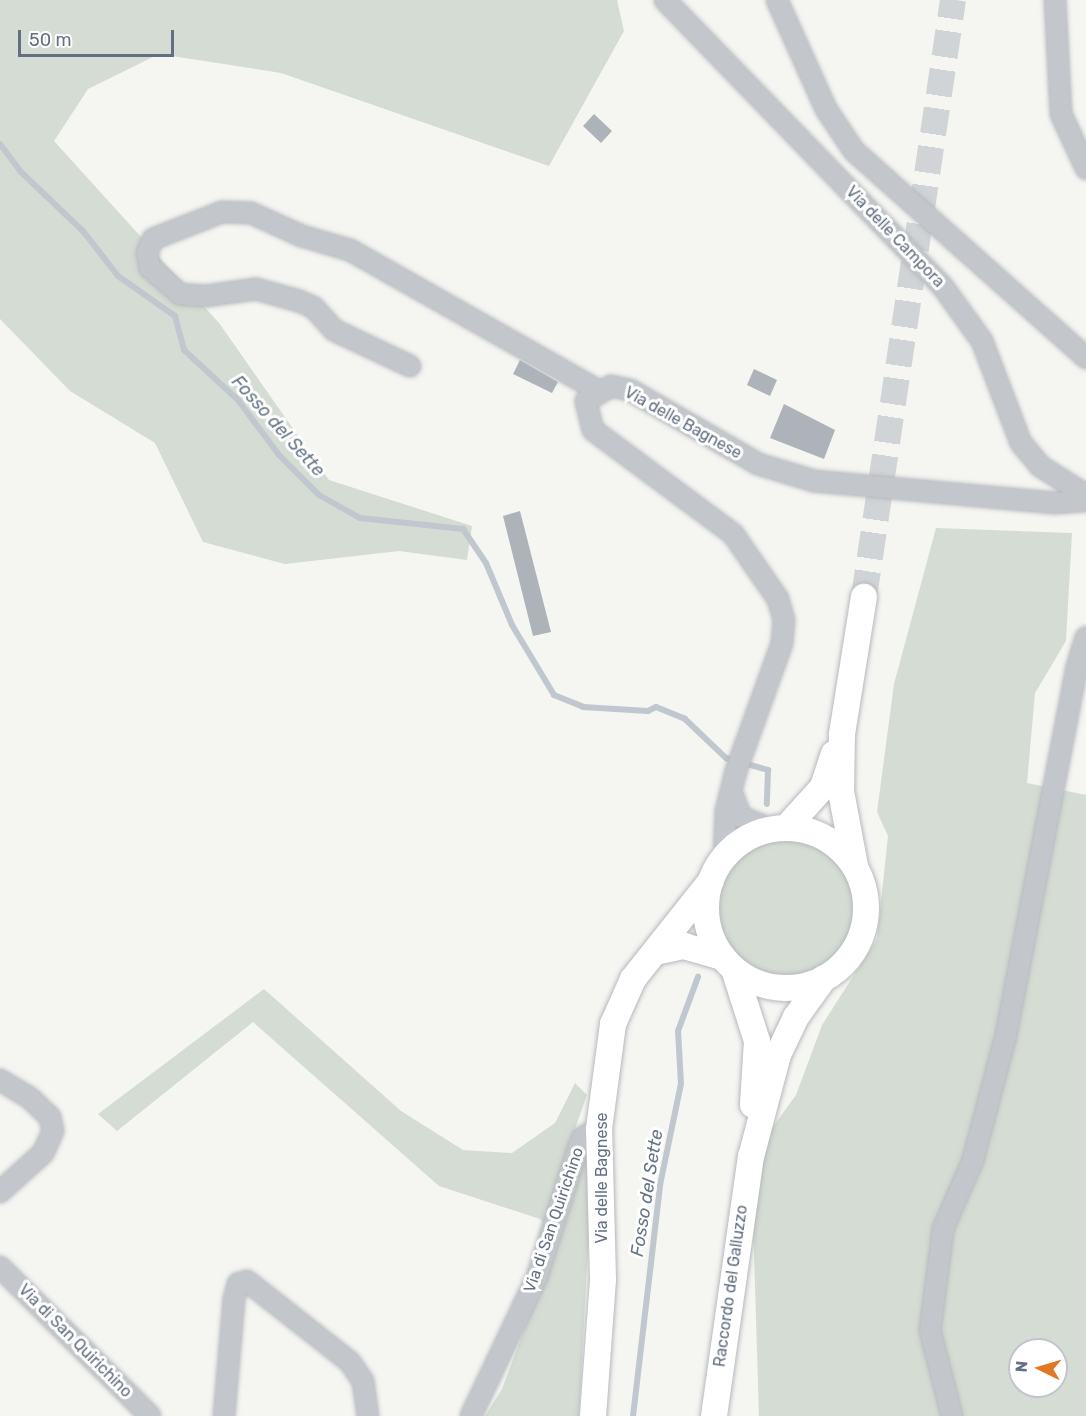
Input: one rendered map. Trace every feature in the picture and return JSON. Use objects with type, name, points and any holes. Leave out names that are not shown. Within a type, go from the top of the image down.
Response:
[{"type":"main road","points":[[655,952],[684,946],[727,962],[772,987],[790,988],[824,978],[841,966],[860,939],[865,894],[856,870],[841,791],[842,734],[864,597]]},
{"type":"main road","points":[[727,962],[706,911],[711,881],[724,856],[748,837],[778,828],[823,787],[842,734]]},
{"type":"main road","points":[[778,828],[827,839],[856,870]]},
{"type":"main road","name":"Via delle Bagnese","points":[[593,1416],[603,1279],[599,1129],[617,1007],[655,952],[711,881]]},
{"type":"main road","name":"Raccordo del Galluzzo","points":[[714,1416],[751,1157],[757,1041],[727,962]]},
{"type":"main road","name":"Raccordo del Galluzzo","points":[[751,1157],[778,1055],[796,1017],[824,978]]},
{"type":"street","name":"Via delle Campora","points":[[664,0],[943,287],[982,341],[1021,443],[1040,466],[1086,495]]},
{"type":"street","points":[[777,0],[826,109],[854,151],[1086,358]]},
{"type":"street","points":[[1055,0],[1061,114],[1081,160]]},
{"type":"street","points":[[410,366],[334,330],[314,307],[299,301],[256,289],[206,296],[180,294],[150,268],[147,253],[153,239],[222,212],[252,213],[350,250],[599,391]]},
{"type":"street","name":"Via delle Bagnese","points":[[724,856],[731,791],[736,771],[782,643],[784,620],[778,599],[733,534],[593,430],[586,401],[599,391],[611,386],[630,390],[758,464],[814,481],[1055,504],[1086,501]]},
{"type":"street","points":[[952,1416],[930,1331],[942,1229],[973,1160],[1006,1035],[1086,638]]},
{"type":"street","points":[[731,791],[741,817],[778,828]]},
{"type":"street","points":[[0,1080],[30,1098],[50,1117],[53,1131],[43,1153],[0,1192]]},
{"type":"street","name":"Via di San Quirichino","points":[[471,1416],[537,1277],[583,1137],[599,1129]]},
{"type":"street","name":"Via di San Quirichino","points":[[0,1267],[150,1416]]},
{"type":"street","points":[[224,1416],[234,1299],[238,1284],[247,1281],[350,1362],[363,1381],[368,1416]]},
{"type":"shaded area","points":[[0,0],[617,0],[624,31],[549,166],[281,73],[159,54],[88,89],[54,141],[219,323],[329,480],[472,526],[467,560],[399,551],[285,564],[203,542],[155,443],[70,391],[0,319]]},
{"type":"shaded area","points":[[936,528],[1072,533],[1066,641],[1035,693],[1027,783],[1086,795],[1086,1416],[759,1416],[751,1157],[796,1095],[822,1025],[877,939],[888,836],[877,812],[894,684]]},
{"type":"shaded area","points":[[786,841],[811,847],[833,861],[847,883],[853,908],[847,933],[833,955],[811,969],[786,975],[761,969],[739,955],[725,933],[719,908],[725,883],[739,861],[761,847]]},
{"type":"shaded area","points":[[264,989],[401,1111],[463,1150],[512,1153],[555,1123],[575,1083],[587,1095],[575,1129],[592,1174],[579,1416],[485,1416],[502,1389],[559,1237],[540,1219],[439,1186],[253,1022],[117,1131],[98,1114]]},
{"type":"building","points":[[594,114],[612,131],[601,143],[583,126]]},
{"type":"building","points":[[520,360],[558,382],[552,393],[513,374]]},
{"type":"building","points":[[754,369],[777,380],[770,396],[747,385]]},
{"type":"building","points":[[784,404],[835,430],[824,459],[770,438]]},
{"type":"building","points":[[520,511],[551,632],[533,636],[503,516]]},
{"type":"waterway","name":"Fosso del Sette","points":[[0,144],[21,172],[83,231],[118,276],[175,316],[184,350],[238,400],[279,455],[319,495],[360,518],[463,529],[486,563],[512,625],[554,695],[583,707],[648,711],[656,707],[685,719],[726,758],[768,770],[767,804]]},
{"type":"waterway","name":"Fosso del Sette","points":[[633,1416],[660,1185],[681,1084],[678,1031],[698,977]]},
{"type":"tunnel","points":[[864,597],[953,0]]}]
